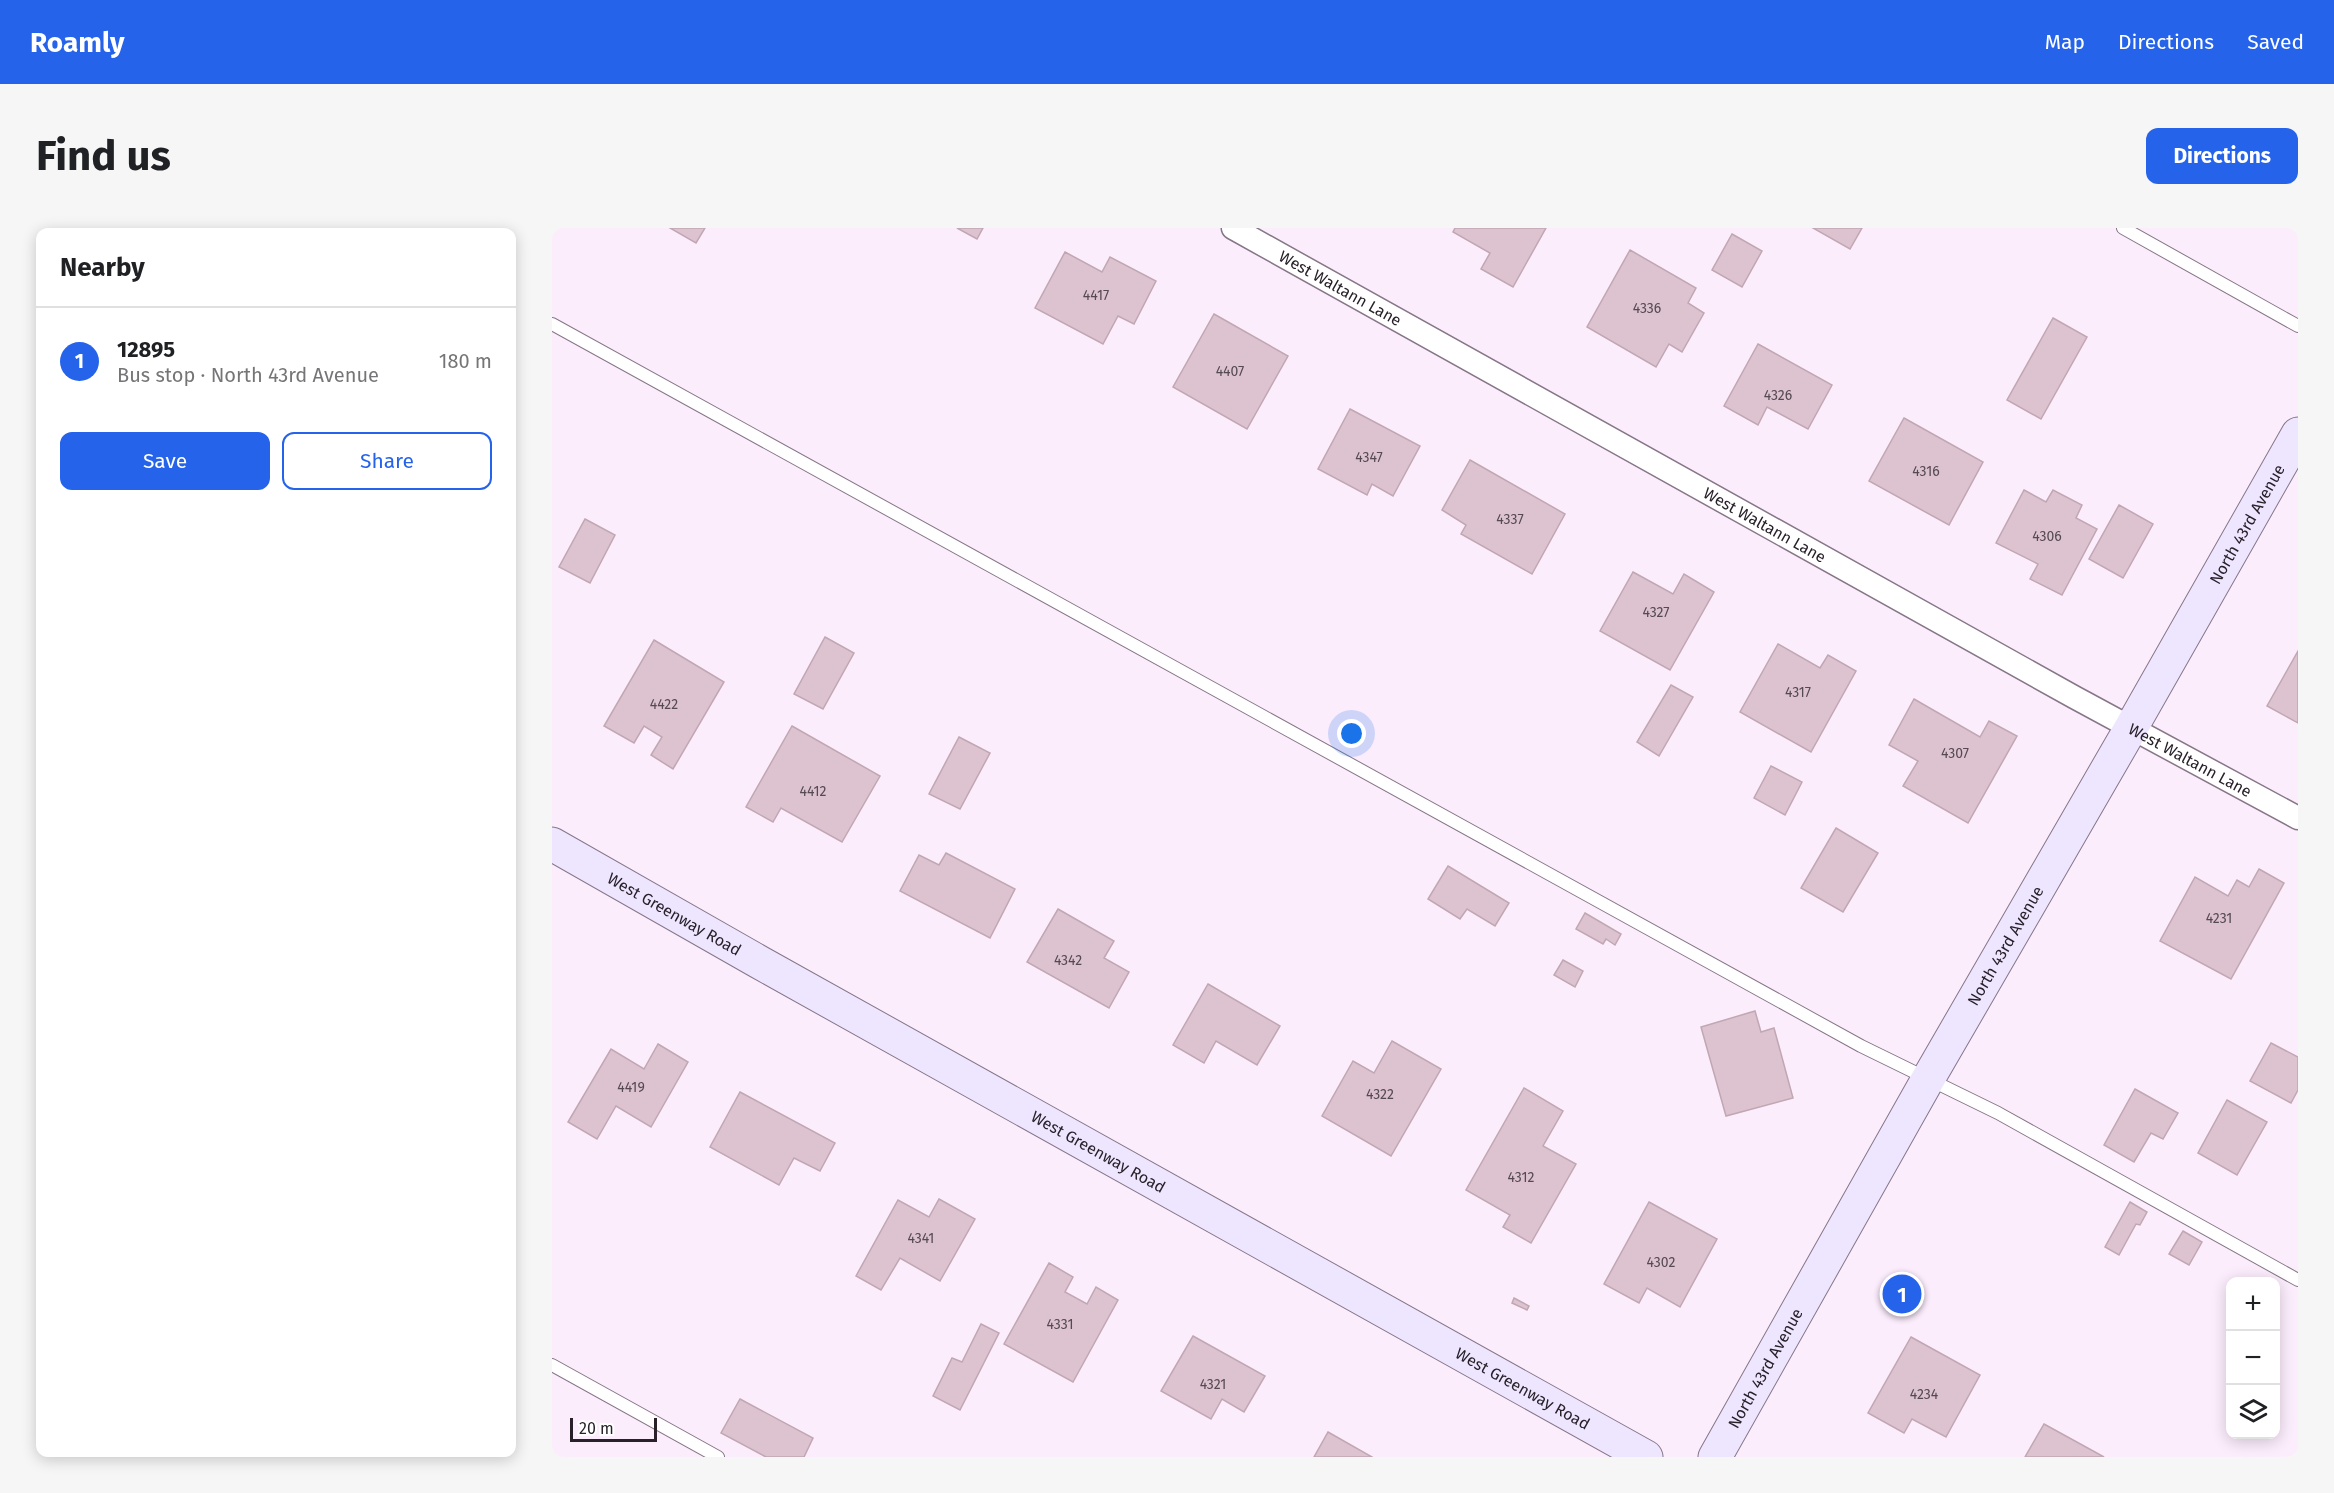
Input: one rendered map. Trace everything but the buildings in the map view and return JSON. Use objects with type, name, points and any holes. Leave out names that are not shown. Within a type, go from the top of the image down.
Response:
[{"type":"main road","name":"North 43rd Avenue","points":[[1715,1457],[1928,1079],[2132,729],[2298,435]]},
{"type":"main road","name":"West Greenway Road","points":[[552,844],[768,968],[1646,1457]]},
{"type":"street","name":"West Waltann Lane","points":[[1233,228],[2132,729],[2298,818]]},
{"type":"lane","points":[[2122,228],[2298,326]]},
{"type":"lane","points":[[552,324],[1861,1046],[1998,1113],[2298,1280]]},
{"type":"lane","points":[[552,1365],[718,1457]]},
{"type":"place","name":"12895","points":[[1902,1294]]}]
